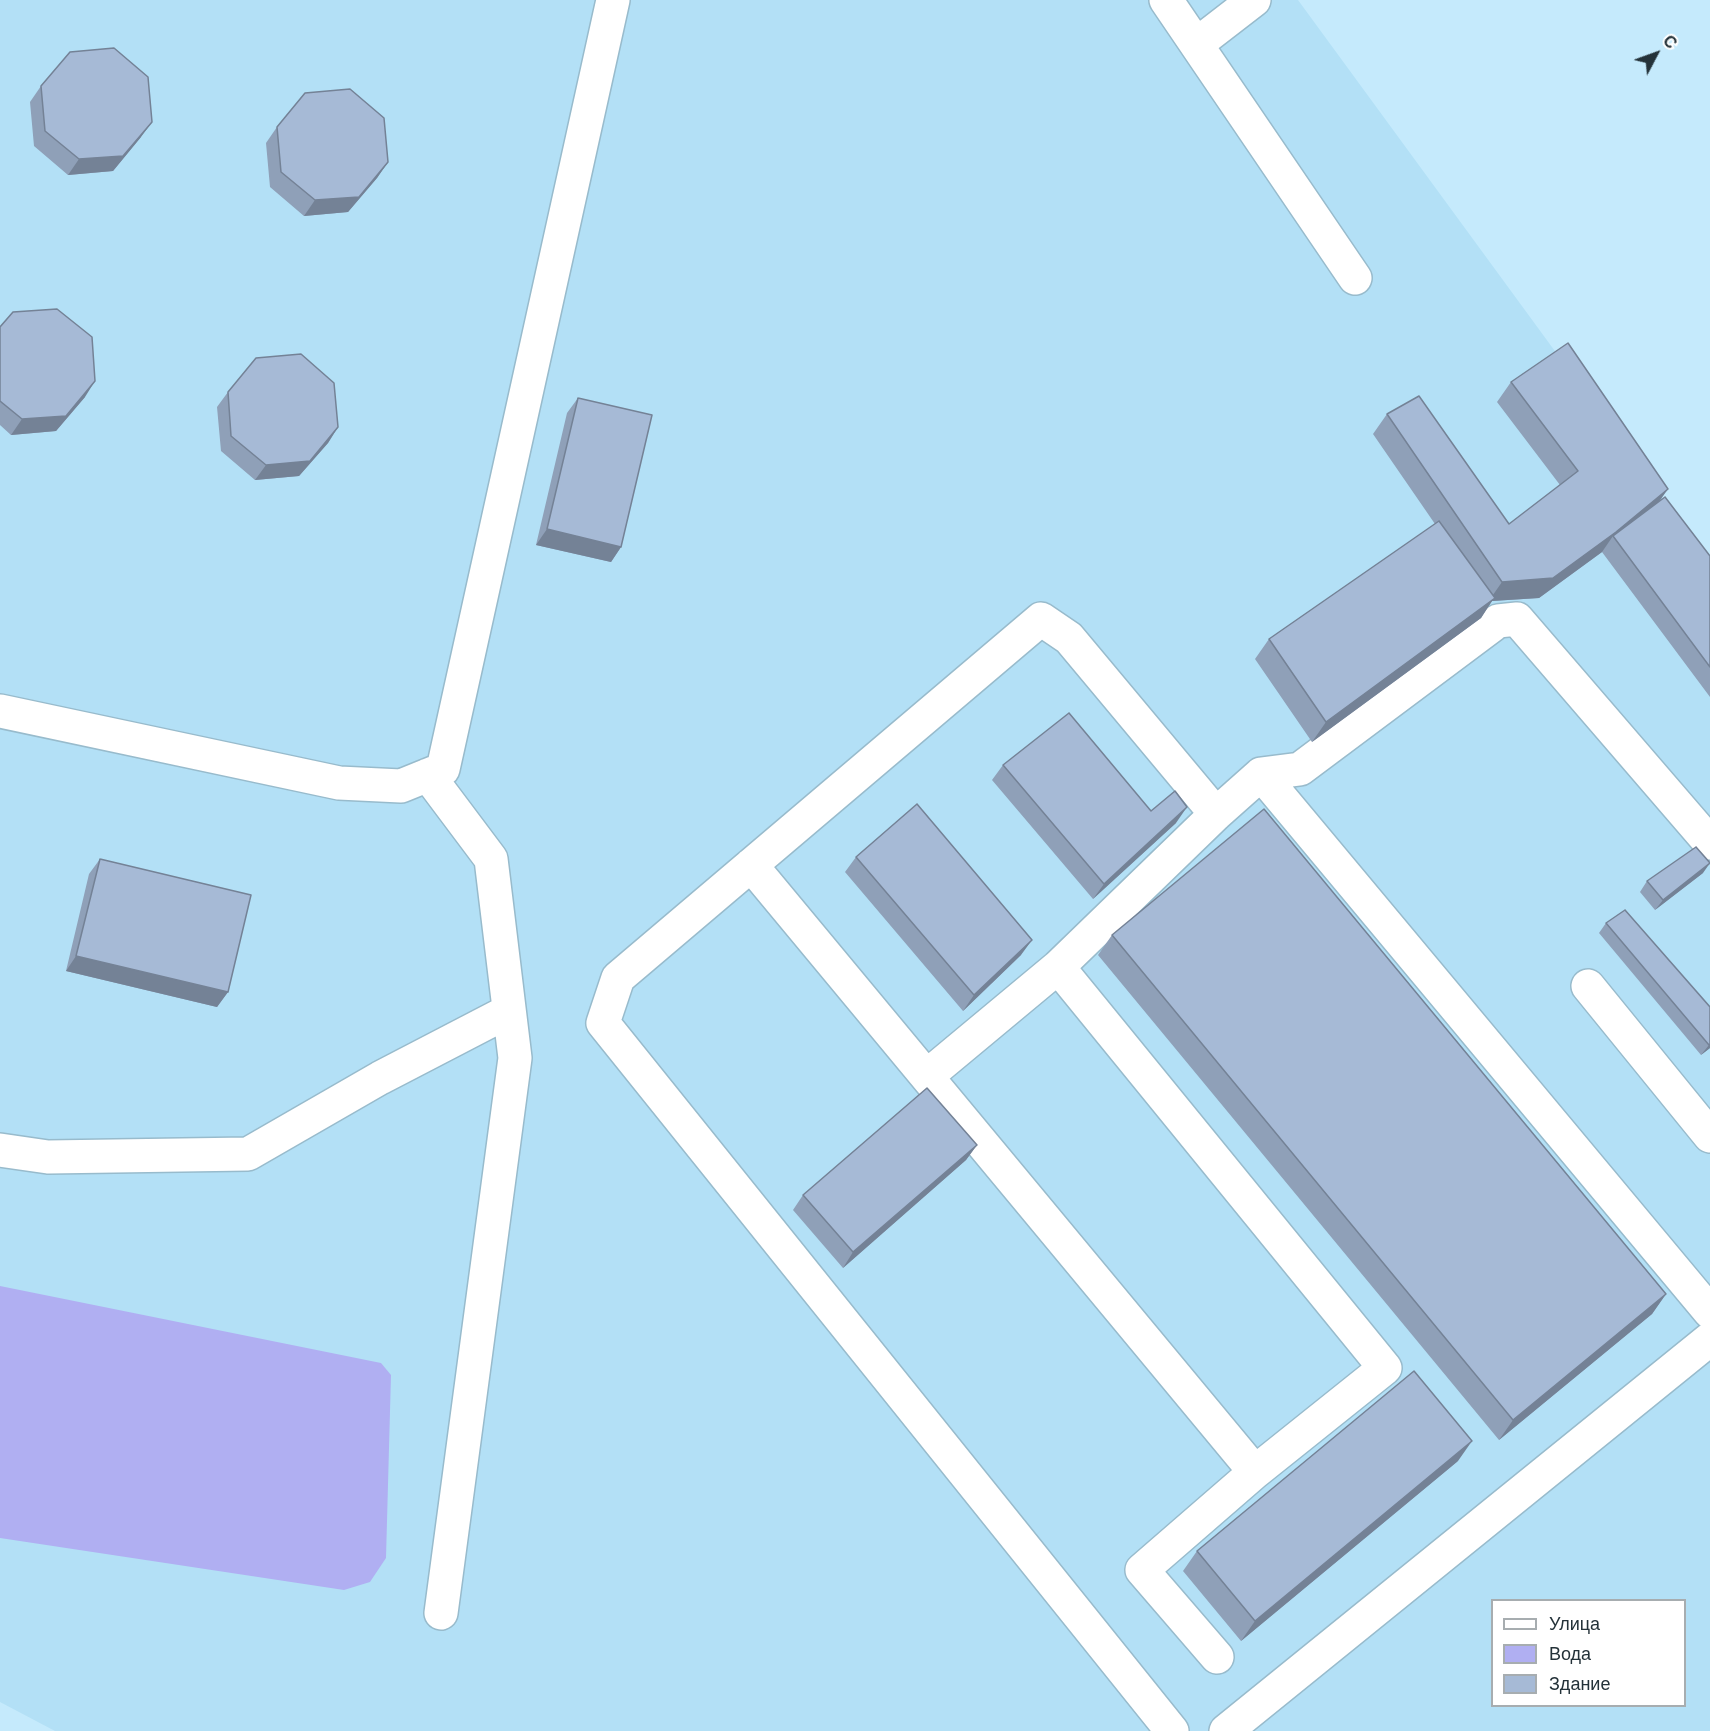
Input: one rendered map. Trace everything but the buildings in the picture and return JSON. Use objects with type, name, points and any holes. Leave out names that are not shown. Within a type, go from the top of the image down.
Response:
[{"type":"street","points":[[0,711],[339,783],[401,786],[443,770],[614,0]]},
{"type":"street","points":[[1166,0],[1354,278]]},
{"type":"street","points":[[1197,44],[1254,0]]},
{"type":"street","points":[[1172,1731],[603,1023],[618,978],[1041,619],[1069,638],[1215,814]]},
{"type":"street","points":[[927,1077],[1058,967],[1215,814],[1262,774],[1300,769],[1497,621],[1516,619],[1710,843]]},
{"type":"street","points":[[1262,774],[1710,1312]]},
{"type":"street","points":[[428,775],[491,859],[515,1058],[441,1613]]},
{"type":"street","points":[[751,865],[1255,1472]]},
{"type":"street","points":[[1058,967],[1385,1368],[1255,1472],[1142,1570],[1217,1657]]},
{"type":"street","points":[[1588,986],[1710,1136]]},
{"type":"street","points":[[0,1150],[48,1157],[248,1154],[380,1078],[509,1011]]},
{"type":"street","points":[[1226,1731],[1710,1339]]},
{"type":"shaded area","points":[[0,0],[1298,0],[1710,563],[1710,1731],[55,1731],[0,1702]]},
{"type":"water","points":[[0,1286],[381,1363],[391,1375],[386,1558],[370,1582],[344,1590],[0,1538]]}]
